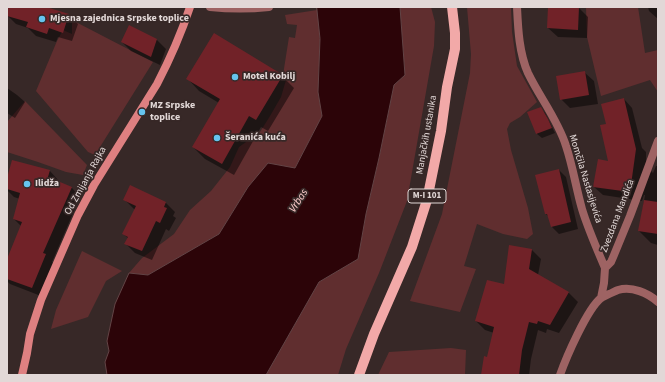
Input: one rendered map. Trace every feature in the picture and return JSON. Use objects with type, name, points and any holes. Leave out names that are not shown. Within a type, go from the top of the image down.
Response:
[{"type":"main road","name":"Manjačkih ustanika","points":[[359,375],[374,334],[412,247],[426,200],[441,131],[447,87],[455,49],[452,7]]},
{"type":"street","name":"Od Zmijanja Rajka","points":[[22,375],[30,334],[41,300],[78,215],[94,185],[166,68],[180,37],[190,7]]},
{"type":"street","points":[[210,7],[269,7]]},
{"type":"street","name":"Momčila Nastasijevića","points":[[517,7],[517,22],[521,48],[528,72],[558,125],[566,146],[582,208],[605,268]]},
{"type":"street","name":"Zvezdana Mandića","points":[[601,298],[605,268],[611,262],[617,249],[658,141]]},
{"type":"street","points":[[560,375],[583,325],[593,307],[601,298],[619,290],[629,289],[642,292],[658,302]]},
{"type":"shaded area","points":[[400,7],[431,7],[435,22],[434,46],[407,201],[379,273],[346,349],[338,375],[266,375],[319,282],[358,259],[366,214],[394,85],[405,75]]},
{"type":"shaded area","points":[[467,7],[511,7],[512,32],[517,66],[537,102],[520,117],[510,123],[507,129],[511,150],[528,208],[533,234],[527,239],[503,234],[477,224],[464,266],[476,269],[460,312],[410,301],[442,214],[470,73],[471,54]]},
{"type":"shaded area","points":[[586,7],[638,7],[645,53],[658,50],[658,92],[650,80],[601,96],[587,37]]},
{"type":"shaded area","points":[[317,10],[320,39],[318,92],[322,116],[295,168],[248,187],[219,234],[148,275],[129,273],[142,258],[174,234],[190,210],[211,191],[230,167],[239,147],[260,132],[281,97],[286,80],[283,75],[289,37],[295,38],[297,25],[287,24],[285,15]]},
{"type":"shaded area","points":[[72,20],[153,62],[95,155],[88,152],[36,91],[63,30],[72,34]]},
{"type":"shaded area","points":[[25,101],[87,165],[83,175],[66,172],[7,152],[7,122]]},
{"type":"shaded area","points":[[82,251],[122,271],[106,281],[88,317],[51,329],[56,310]]},
{"type":"shaded area","points":[[451,348],[466,350],[465,375],[378,375],[389,352]]},
{"type":"water","name":"Vrbas","points":[[317,7],[400,7],[405,75],[394,85],[366,214],[358,259],[319,282],[266,375],[107,375],[105,362],[109,351],[107,341],[115,304],[129,273],[148,275],[219,234],[248,187],[268,163],[295,168],[322,116],[318,92],[320,39]]},
{"type":"building","name":"Mjesna zajednica Srpske toplice","points":[[7,7],[46,7],[69,14],[63,33],[49,28],[47,34],[26,27],[28,22],[7,16]]},
{"type":"building","points":[[548,7],[579,7],[578,30],[547,28]]},
{"type":"building","points":[[129,25],[157,39],[151,57],[121,42]]},
{"type":"building","name":"Motel Kobilj","points":[[214,33],[283,75],[256,120],[249,116],[222,164],[192,147],[220,99],[186,79]]},
{"type":"building","points":[[585,71],[589,95],[560,100],[556,76]]},
{"type":"building","points":[[624,98],[636,149],[630,192],[593,187],[598,159],[608,161],[600,125],[606,124],[601,104]]},
{"type":"building","points":[[541,107],[552,128],[536,134],[527,112]]},
{"type":"building","points":[[12,160],[50,170],[48,177],[72,187],[43,253],[46,254],[32,288],[7,279],[7,259],[22,222],[13,219],[20,193],[7,189],[7,178]]},
{"type":"building","points":[[559,169],[571,222],[551,227],[547,214],[545,214],[535,175]]},
{"type":"building","points":[[130,185],[166,202],[164,207],[167,208],[160,223],[156,221],[142,251],[124,244],[128,237],[122,234],[136,206],[123,200]]},
{"type":"building","points":[[644,200],[658,202],[658,234],[638,231]]},
{"type":"building","points":[[509,245],[532,249],[529,269],[569,292],[550,325],[538,321],[537,324],[529,322],[522,350],[519,375],[481,375],[484,356],[487,357],[494,327],[475,321],[487,280],[504,284]]},
{"type":"place","name":"Mjesna zajednica Srpske toplice","points":[[42,19]]},
{"type":"place","name":"Motel Kobilj","points":[[235,77]]},
{"type":"place","name":"MZ Srpske toplice","points":[[142,112]]},
{"type":"place","name":"Šeranića kuća","points":[[217,138]]},
{"type":"place","name":"Ilidža","points":[[27,184]]}]
